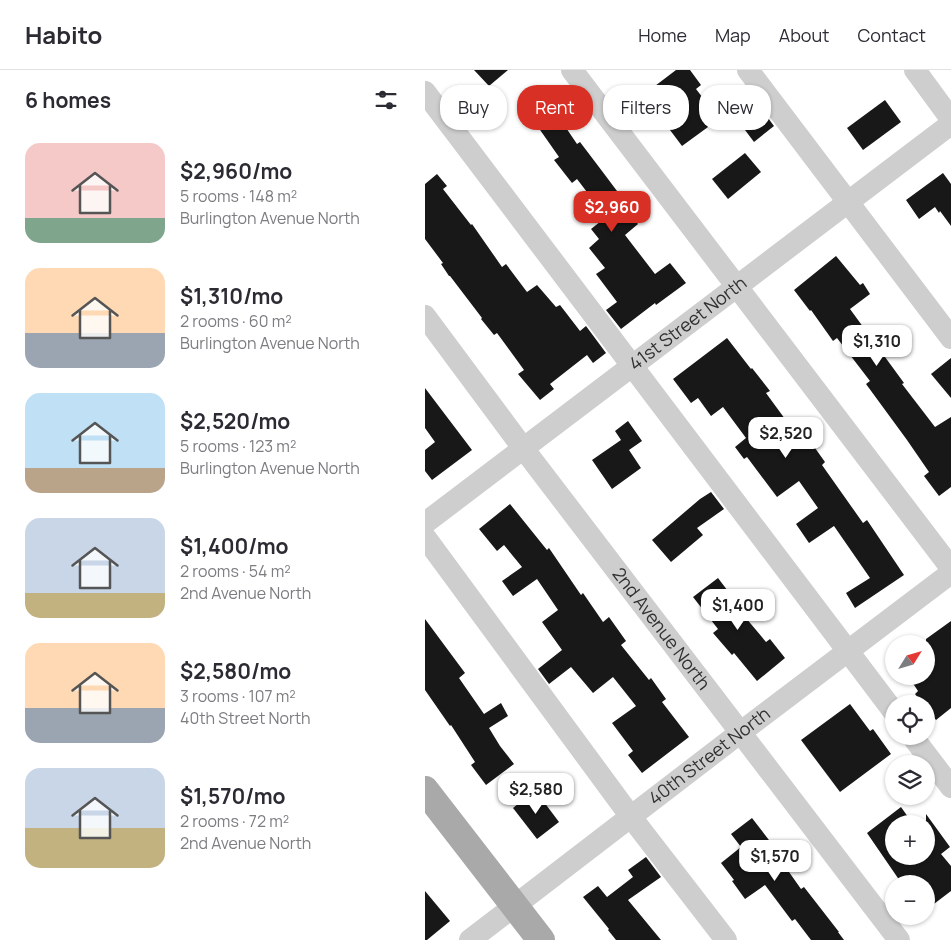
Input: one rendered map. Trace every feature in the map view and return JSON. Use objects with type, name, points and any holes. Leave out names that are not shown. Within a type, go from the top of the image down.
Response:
[{"type":"main road","points":[[425,790],[541,940]]},
{"type":"street","points":[[572,70],[951,568]]},
{"type":"street","points":[[748,70],[951,338]]},
{"type":"street","points":[[915,70],[951,118]]},
{"type":"street","points":[[425,92],[885,700]]},
{"type":"street","name":"41st Street North","points":[[425,523],[951,124]]},
{"type":"street","name":"2nd Avenue North","points":[[425,316],[523,448],[899,940]]},
{"type":"street","points":[[425,538],[631,817],[726,940]]},
{"type":"street","name":"40th Street North","points":[[470,940],[951,573]]},
{"type":"street","points":[[920,745],[951,787]]},
{"type":"building","points":[[474,70],[508,70],[490,85]]},
{"type":"building","points":[[676,70],[690,70],[701,85],[696,89],[699,93],[699,130],[704,130],[682,146],[670,130],[689,130],[689,85],[656,85]]},
{"type":"building","points":[[885,100],[901,122],[863,150],[847,128]]},
{"type":"building","points":[[540,130],[568,130],[577,144],[580,142],[617,191],[614,193],[638,224],[625,235],[655,274],[670,263],[686,283],[656,305],[655,303],[621,329],[606,310],[617,302],[596,274],[605,268],[589,248],[599,239],[591,229],[606,217],[577,179],[572,183],[554,160],[559,157]]},
{"type":"building","points":[[745,130],[769,130],[754,142]]},
{"type":"building","points":[[745,153],[761,172],[728,199],[712,179]]},
{"type":"building","points":[[943,173],[951,184],[951,226],[935,207],[919,219],[906,200]]},
{"type":"building","points":[[437,174],[447,186],[443,189],[472,224],[502,267],[506,264],[527,292],[537,285],[556,307],[560,305],[580,331],[586,326],[606,353],[593,363],[587,355],[550,384],[554,389],[540,400],[518,374],[524,370],[497,333],[494,335],[481,319],[449,276],[441,264],[443,263],[425,239],[425,184]]},
{"type":"building","points":[[836,256],[860,285],[863,283],[870,294],[850,309],[904,383],[902,384],[935,427],[951,417],[951,487],[939,496],[924,476],[929,472],[866,384],[870,381],[837,338],[833,341],[794,290]]},
{"type":"building","points":[[727,338],[770,391],[766,393],[804,445],[810,441],[825,462],[822,465],[863,523],[867,520],[904,575],[855,608],[846,593],[870,578],[834,526],[809,543],[796,524],[818,508],[799,481],[777,497],[747,457],[744,459],[735,447],[746,438],[723,407],[711,416],[698,398],[691,403],[673,379]]},
{"type":"building","points":[[951,358],[951,398],[931,374]]},
{"type":"building","points":[[425,388],[472,450],[432,480],[425,471],[425,450],[435,442],[425,428]]},
{"type":"building","points":[[628,421],[642,441],[629,450],[641,468],[612,489],[592,460],[621,440],[615,431]]},
{"type":"building","points":[[711,492],[724,509],[697,528],[703,535],[671,562],[652,540],[700,499]]},
{"type":"building","points":[[510,504],[547,550],[549,548],[581,595],[583,593],[603,622],[609,617],[626,641],[621,645],[649,680],[651,678],[666,699],[662,702],[689,737],[642,773],[628,755],[633,751],[612,723],[636,706],[613,677],[593,693],[571,667],[549,684],[538,669],[562,650],[542,622],[558,610],[537,579],[513,596],[502,581],[522,567],[504,545],[497,551],[479,529]]},
{"type":"building","points":[[718,578],[737,603],[735,605],[766,642],[770,639],[785,658],[757,681],[734,653],[732,655],[713,633],[718,629],[693,597]]},
{"type":"building","points":[[425,619],[465,673],[459,678],[484,714],[501,703],[508,716],[489,728],[514,764],[486,785],[471,765],[475,762],[425,690]]},
{"type":"building","points":[[951,621],[951,708],[936,720],[935,695],[916,695],[918,691],[914,685],[935,685],[935,635],[932,635]]},
{"type":"building","points":[[850,704],[870,731],[873,729],[891,754],[885,755],[885,758],[840,792],[801,740]]},
{"type":"building","points":[[535,790],[559,822],[537,839],[513,808]]},
{"type":"building","points":[[901,807],[907,815],[891,815]]},
{"type":"building","points":[[752,818],[772,844],[770,845],[801,889],[804,887],[844,940],[811,940],[795,919],[792,921],[765,885],[745,899],[721,863],[741,847],[731,834]]},
{"type":"building","points":[[885,819],[885,859],[867,833]]},
{"type":"building","points":[[935,826],[950,847],[941,854],[951,866],[951,891],[935,903],[935,875],[896,875],[889,865],[935,865]]},
{"type":"building","points":[[646,857],[661,877],[628,900],[661,940],[616,940],[583,897],[598,886],[607,897],[633,877],[628,870]]},
{"type":"building","points":[[425,891],[450,921],[427,940],[425,940]]}]
